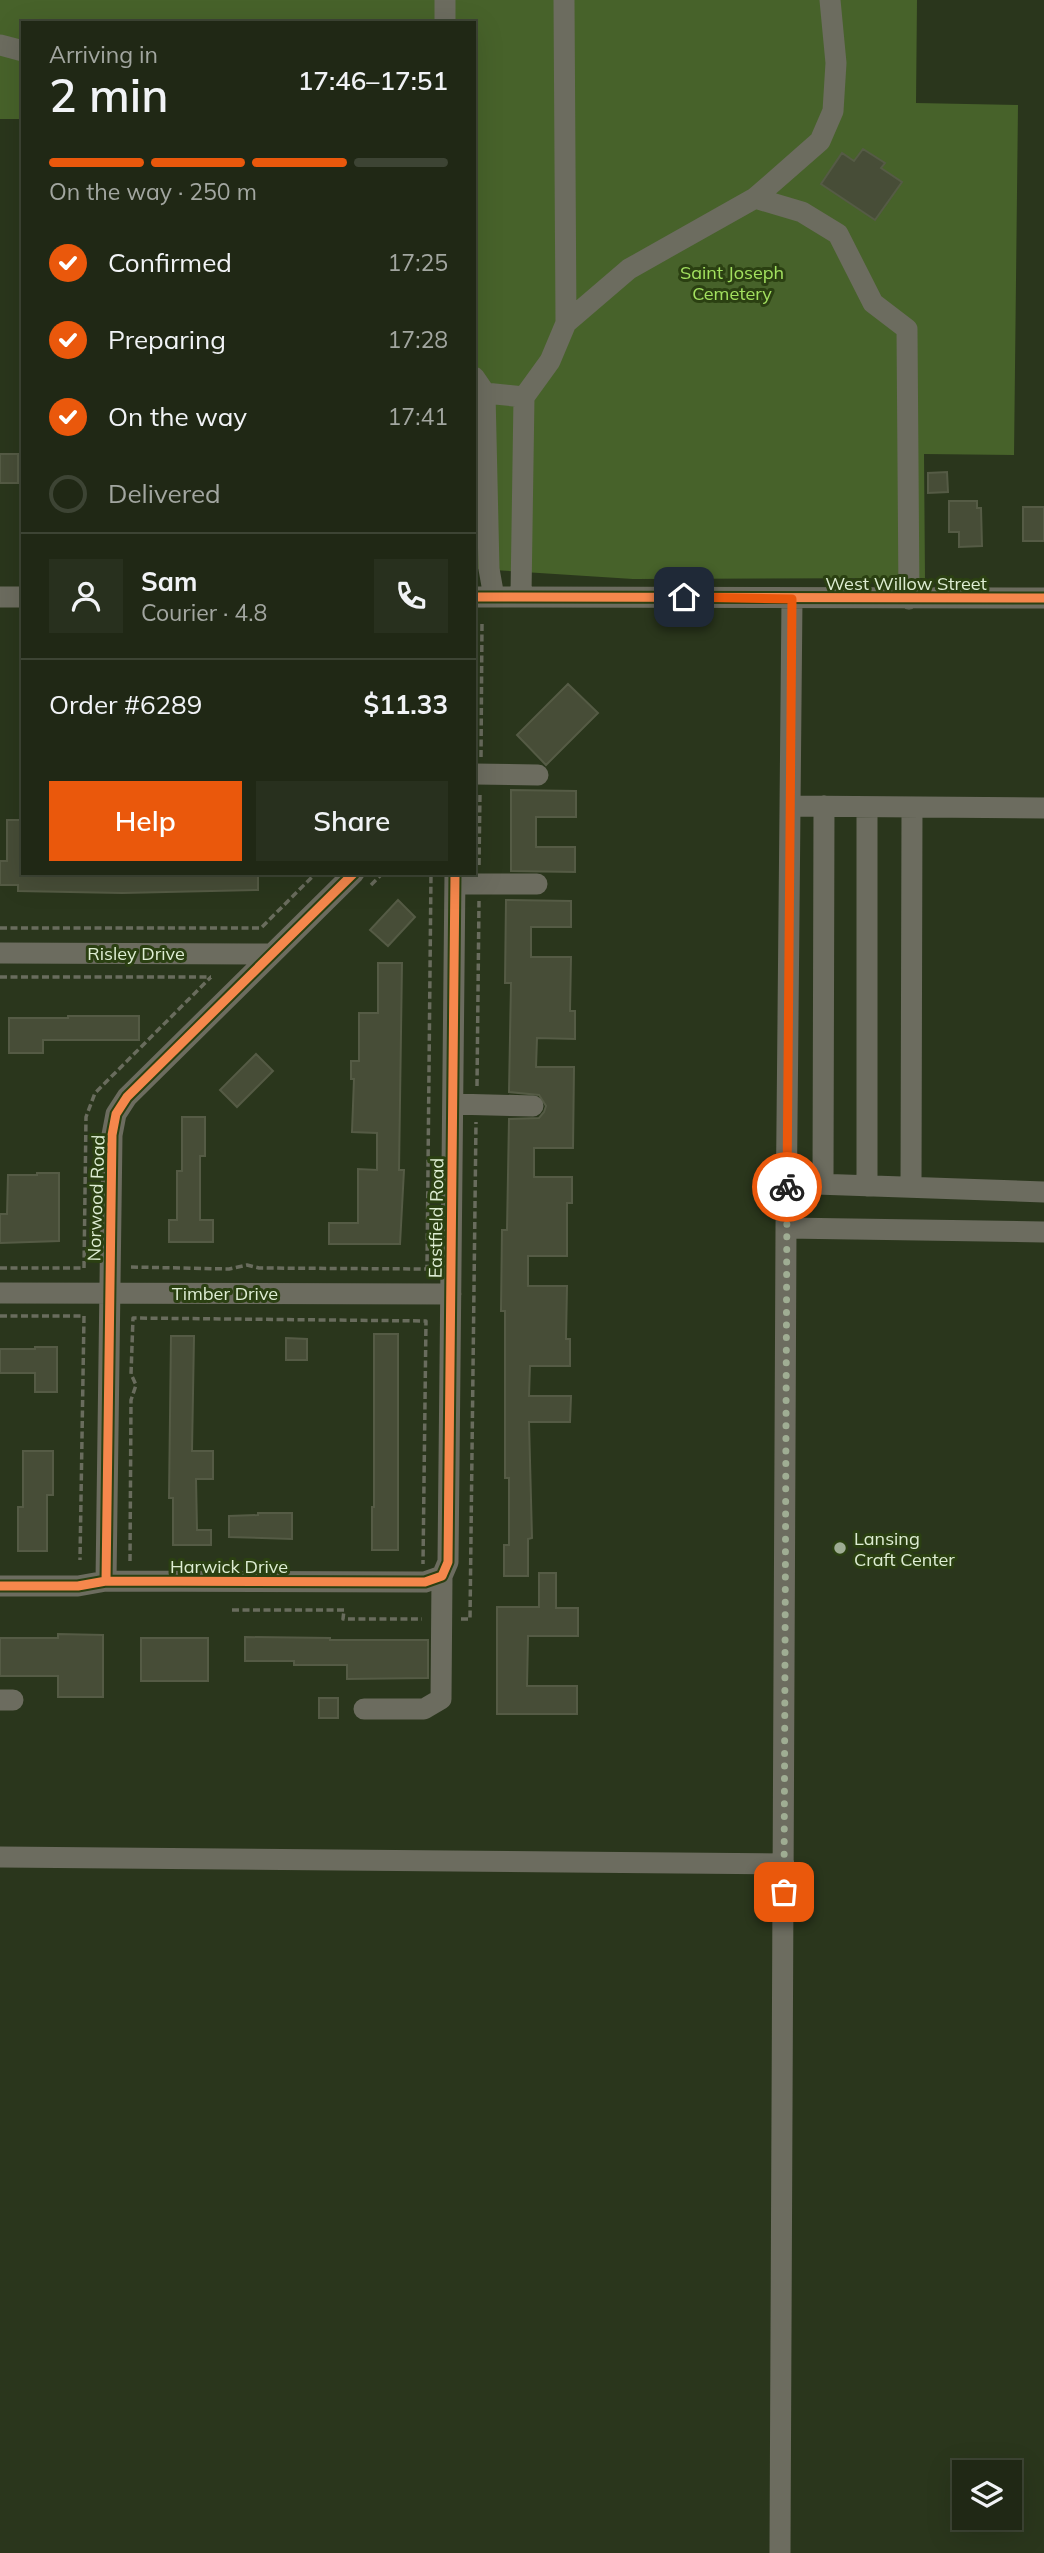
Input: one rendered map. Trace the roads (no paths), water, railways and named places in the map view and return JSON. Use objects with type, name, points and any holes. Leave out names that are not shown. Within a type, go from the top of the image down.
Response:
[{"type":"street","points":[[444,21],[445,0]]},
{"type":"street","points":[[521,595],[524,397],[550,361],[566,323],[564,0]]},
{"type":"street","points":[[566,323],[629,269],[755,198],[820,141],[833,111],[836,62],[830,0]]},
{"type":"street","points":[[0,45],[21,50]]},
{"type":"street","points":[[755,198],[802,212],[838,234],[873,303],[907,329],[909,599]]},
{"type":"street","points":[[484,597],[489,569],[480,385],[524,397]]},
{"type":"street","points":[[0,597],[21,597]]},
{"type":"street","name":"West Willow Street","points":[[484,597],[1044,598]]},
{"type":"street","points":[[780,2553],[786,1228],[792,599]]},
{"type":"street","points":[[476,774],[538,775]]},
{"type":"street","points":[[790,806],[1044,808]]},
{"type":"street","points":[[823,1184],[824,806]]},
{"type":"street","points":[[867,807],[867,1186]]},
{"type":"street","points":[[911,1188],[912,807]]},
{"type":"street","points":[[455,878],[537,884]]},
{"type":"street","name":"Eastfield Road","points":[[364,1709],[424,1709],[441,1699],[451,1294],[455,878]]},
{"type":"street","name":"Norwood Road","points":[[106,1581],[108,1293],[112,1135],[116,1114],[127,1097],[272,954],[359,883]]},
{"type":"street","name":"Risley Drive","points":[[0,953],[272,954]]},
{"type":"street","points":[[453,1104],[533,1106]]},
{"type":"street","points":[[787,1183],[1044,1192]]},
{"type":"street","points":[[786,1228],[1044,1232]]},
{"type":"street","name":"Timber Drive","points":[[0,1293],[451,1294]]},
{"type":"street","name":"Harwick Drive","points":[[0,1586],[78,1586],[106,1581],[425,1582],[445,1569]]},
{"type":"street","points":[[0,1857],[784,1864]]},
{"type":"place","name":"Lansing Craft Center","points":[[840,1548]]},
{"type":"park label","name":"Saint Joseph Cemetery","points":[[732,282]]}]
